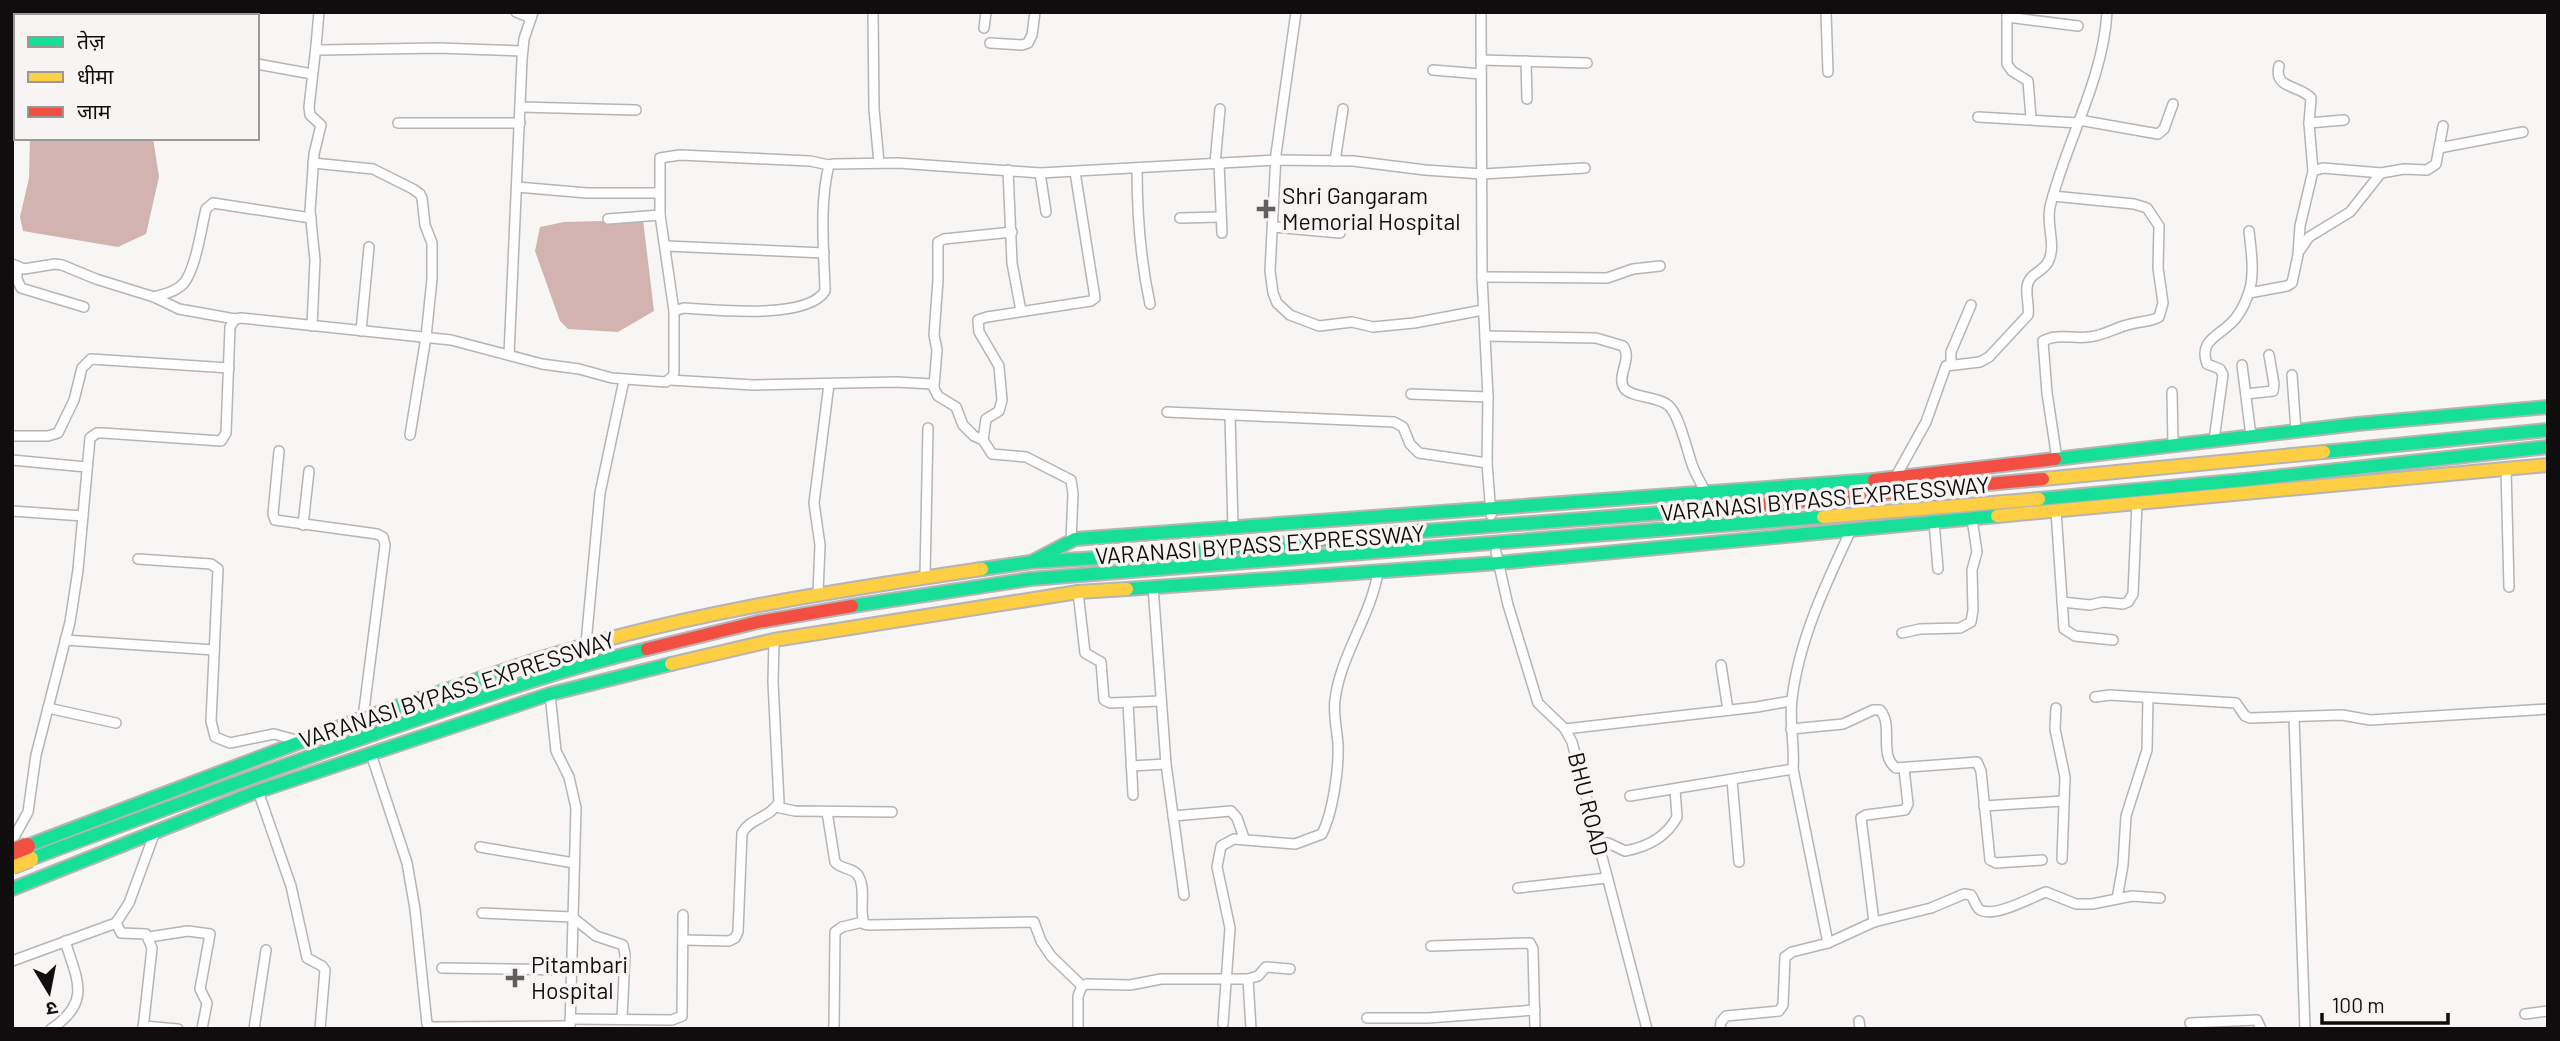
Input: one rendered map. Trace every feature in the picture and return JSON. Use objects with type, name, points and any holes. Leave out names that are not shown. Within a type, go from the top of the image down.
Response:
[{"type":"main road","points":[[1031,562],[1071,541],[1233,527],[1491,511],[1705,491],[1895,478],[2296,431],[2548,407]]},
{"type":"main road","name":"VARANASI BYPASS EXPRESSWAY","points":[[12,866],[19,847],[363,718],[586,643],[818,593],[1031,562],[1181,553],[1384,534],[1857,498],[2548,430]]},
{"type":"main road","name":"VARANASI BYPASS EXPRESSWAY","points":[[19,847],[304,758],[473,700],[605,659],[758,622],[879,601],[1030,579],[1905,511],[2245,480],[2548,447]]},
{"type":"main road","points":[[12,889],[258,791],[550,694],[774,640],[1078,592],[1378,572],[1497,557],[1851,530],[2548,465]]},
{"type":"street","points":[[312,326],[315,260],[311,218],[313,163],[321,125],[310,115],[309,107],[319,12]]},
{"type":"street","points":[[509,355],[522,51],[532,15],[516,12]]},
{"type":"street","points":[[873,12],[874,109],[879,163]]},
{"type":"street","points":[[984,28],[986,12]]},
{"type":"street","points":[[990,43],[1028,43],[1032,35],[1035,12]]},
{"type":"street","points":[[1296,12],[1276,154],[1278,160],[1270,271],[1274,298],[1283,310],[1307,323],[1319,326],[1352,322],[1373,327],[1414,323],[1483,310]]},
{"type":"street","points":[[1481,12],[1482,277],[1488,397],[1487,463],[1491,511]]},
{"type":"street","points":[[1826,12],[1828,72]]},
{"type":"street","points":[[1895,478],[1926,422],[1943,370],[1951,364],[1972,364],[1989,357],[2028,315],[2026,288],[2029,280],[2045,267],[2049,260],[2051,247],[2048,222],[2053,196],[2100,64],[2107,12]]},
{"type":"street","points":[[2031,118],[2028,81],[2012,71],[2007,64],[2007,15],[2078,26]]},
{"type":"street","points":[[316,46],[325,51],[438,48],[522,51]]},
{"type":"street","points":[[1481,60],[1587,63]]},
{"type":"street","points":[[1526,61],[1527,99]]},
{"type":"street","points":[[259,64],[312,74]]},
{"type":"street","points":[[2249,293],[2292,284],[2300,226],[2313,171],[2310,96],[2281,82],[2277,76],[2279,66]]},
{"type":"street","points":[[1433,70],[1481,74]]},
{"type":"street","points":[[1979,117],[2079,122],[2158,134],[2164,129],[2173,104]]},
{"type":"street","points":[[520,107],[636,110]]},
{"type":"street","points":[[1220,109],[1217,163],[1222,233]]},
{"type":"street","points":[[1335,161],[1343,109]]},
{"type":"street","points":[[2309,123],[2344,120]]},
{"type":"street","points":[[398,123],[520,123]]},
{"type":"street","points":[[2313,171],[2323,168],[2381,173],[2431,169],[2436,164],[2443,126]]},
{"type":"street","points":[[2439,148],[2523,132]]},
{"type":"street","points":[[670,380],[674,372],[674,311],[660,215],[659,161],[663,156],[810,160],[829,165],[879,163],[1040,173],[1278,160],[1335,161],[1482,174],[1586,168]]},
{"type":"street","points":[[313,163],[373,169],[420,194],[433,251],[426,337],[410,435]]},
{"type":"street","points":[[674,311],[684,308],[758,311],[786,309],[823,295],[829,165]]},
{"type":"street","points":[[1137,168],[1138,230],[1143,274],[1150,304]]},
{"type":"street","points":[[1008,170],[1012,263],[1021,311]]},
{"type":"street","points":[[982,440],[986,419],[999,411],[1002,400],[999,366],[979,332],[978,320],[1095,298],[1074,172]]},
{"type":"street","points":[[1040,173],[1046,212]]},
{"type":"street","points":[[2298,255],[2306,239],[2347,214],[2381,173]]},
{"type":"street","points":[[517,187],[587,193],[659,192]]},
{"type":"street","points":[[2053,196],[2134,204],[2147,208],[2159,226],[2158,271],[2163,303],[2159,317],[2152,320],[2131,324],[2099,336],[2066,336],[2043,341],[2047,393],[2057,459]]},
{"type":"street","points":[[154,297],[171,292],[184,283],[209,205],[213,203],[311,218]]},
{"type":"street","points":[[608,219],[660,215]]},
{"type":"street","points":[[1180,218],[1220,216]]},
{"type":"street","points":[[1274,227],[1340,233]]},
{"type":"street","points":[[2214,440],[2223,375],[2220,369],[2207,364],[2205,347],[2210,339],[2229,326],[2249,293],[2252,272],[2249,231]]},
{"type":"street","points":[[1012,232],[944,239],[938,242],[934,386],[939,396],[956,407],[970,434],[982,440],[992,454],[1026,457],[1071,480],[1071,541]]},
{"type":"street","points":[[666,246],[824,253]]},
{"type":"street","points":[[361,331],[369,247]]},
{"type":"street","points":[[84,307],[21,288],[14,265],[27,269],[62,265],[154,297],[179,309],[235,319],[451,340],[624,380],[753,385],[896,382],[934,386]]},
{"type":"street","points":[[1482,277],[1614,278],[1633,269],[1660,266]]},
{"type":"street","points":[[1951,364],[1951,352],[1971,305]]},
{"type":"street","points":[[28,882],[19,847],[28,812],[36,755],[65,640],[78,570],[90,438],[97,433],[221,441],[226,433],[230,327],[235,319]]},
{"type":"street","points":[[1485,336],[1596,338],[1623,346],[1627,355],[1623,380],[1625,388],[1629,392],[1659,400],[1672,409],[1694,470],[1705,491]]},
{"type":"street","points":[[2246,394],[2273,391],[2269,355]]},
{"type":"street","points":[[12,436],[48,436],[58,433],[74,400],[82,368],[91,359],[229,368]]},
{"type":"street","points":[[2242,365],[2251,436]]},
{"type":"street","points":[[2292,375],[2296,431]]},
{"type":"street","points":[[586,643],[600,493],[624,380]]},
{"type":"street","points":[[818,593],[820,545],[814,503],[829,384]]},
{"type":"street","points":[[2172,392],[2174,445]]},
{"type":"street","points":[[1411,394],[1488,397]]},
{"type":"street","points":[[1167,412],[1394,422],[1403,427],[1410,444],[1419,453],[1487,463]]},
{"type":"street","points":[[1230,415],[1233,527]]},
{"type":"street","points":[[925,576],[928,428]]},
{"type":"street","points":[[279,450],[274,518],[279,523],[377,534],[383,537],[385,545],[363,718]]},
{"type":"street","points":[[12,460],[86,467]]},
{"type":"street","points":[[2506,470],[2509,587]]},
{"type":"street","points":[[303,525],[309,471]]},
{"type":"street","points":[[2062,602],[2090,605],[2103,602],[2123,604],[2131,600],[2137,503]]},
{"type":"street","points":[[12,511],[83,516]]},
{"type":"street","points":[[2056,511],[2064,629],[2069,634],[2113,640]]},
{"type":"street","points":[[1902,633],[1920,629],[1960,628],[1971,622],[1972,570],[1976,552],[1972,519]]},
{"type":"street","points":[[1934,522],[1938,569]]},
{"type":"street","points":[[1828,943],[1793,769],[1791,701],[1804,645],[1829,578],[1851,530]]},
{"type":"street","name":"BHU ROAD","points":[[1497,557],[1538,703],[1565,729],[1572,742],[1647,1029]]},
{"type":"street","points":[[138,559],[216,566],[211,721],[215,737],[230,743],[274,733],[302,741]]},
{"type":"street","points":[[1223,1024],[1224,979],[1230,928],[1217,876],[1219,852],[1226,841],[1244,838],[1295,844],[1316,838],[1325,828],[1330,813],[1338,758],[1335,700],[1358,628],[1372,600],[1378,572]]},
{"type":"street","points":[[1153,586],[1166,764],[1184,895]]},
{"type":"street","points":[[1078,592],[1085,653],[1101,662],[1104,700],[1110,704],[1161,701]]},
{"type":"street","points":[[65,640],[214,650]]},
{"type":"street","points":[[683,940],[729,941],[735,938],[738,932],[741,833],[745,827],[776,807],[779,786],[773,682],[774,640]]},
{"type":"street","points":[[1721,665],[1728,710]]},
{"type":"street","points":[[550,694],[556,751],[569,777],[576,808],[570,1025]]},
{"type":"street","points":[[2095,697],[2236,703],[2245,716],[2250,718],[2342,715],[2370,720],[2548,709]]},
{"type":"street","points":[[2117,899],[2123,865],[2126,816],[2147,750],[2148,698]]},
{"type":"street","points":[[1565,729],[1791,701]]},
{"type":"street","points":[[1128,703],[1133,795]]},
{"type":"street","points":[[48,708],[116,723]]},
{"type":"street","points":[[2056,708],[2055,729],[2065,777],[2062,801],[2062,859]]},
{"type":"street","points":[[1791,729],[1843,724],[1872,710],[1880,710],[1885,718],[1889,759],[1896,768],[1977,762],[1981,771],[1990,860],[1996,863],[2042,860]]},
{"type":"street","points":[[2294,718],[2305,1029]]},
{"type":"street","points":[[371,754],[407,863],[415,908],[427,1024],[432,1027],[570,1025],[622,1019],[672,1020],[682,1016],[684,915]]},
{"type":"street","points":[[1131,766],[1166,764]]},
{"type":"street","points":[[1630,796],[1793,769]]},
{"type":"street","points":[[1874,922],[1861,818],[1905,810],[1908,804],[1904,769]]},
{"type":"street","points":[[1732,780],[1739,862]]},
{"type":"street","points":[[1598,844],[1608,843],[1625,851],[1647,845],[1662,837],[1677,817],[1675,789]]},
{"type":"street","points":[[258,791],[291,886],[307,958],[322,965],[325,970],[320,1029]]},
{"type":"street","points":[[1984,806],[2062,801]]},
{"type":"street","points":[[776,807],[795,811],[892,812]]},
{"type":"street","points":[[827,811],[835,862],[838,867],[855,872],[860,879],[863,922]]},
{"type":"street","points":[[1173,816],[1231,811],[1237,818],[1244,838]]},
{"type":"street","points":[[12,961],[116,923],[129,903],[155,832]]},
{"type":"street","points":[[480,847],[574,863]]},
{"type":"street","points":[[1518,888],[1607,878]]},
{"type":"street","points":[[1720,1029],[1726,1016],[1779,1011],[1783,1005],[1785,957],[1792,952],[1828,943],[1874,922],[1931,908],[1964,894],[1971,895],[1978,908],[1984,911],[2014,906],[2046,892],[2076,904],[2132,896],[2160,898]]},
{"type":"street","points":[[482,914],[572,917],[596,936],[618,942],[625,948],[622,1019]]},
{"type":"street","points":[[834,1029],[835,932],[842,927],[863,922],[869,925],[1034,922],[1051,956],[1082,986],[1130,985],[1161,979],[1248,979],[1258,976],[1266,967],[1290,969]]},
{"type":"street","points":[[116,923],[121,933],[142,933],[149,937],[188,932],[211,934],[200,989],[207,1003],[202,1029]]},
{"type":"street","points":[[149,937],[152,948],[143,1027],[178,1029]]},
{"type":"street","points":[[51,1029],[71,1013],[79,992],[65,941]]},
{"type":"street","points":[[1431,946],[1530,943],[1534,949],[1535,1029]]},
{"type":"street","points":[[254,1029],[266,950]]},
{"type":"street","points":[[442,968],[571,970]]},
{"type":"street","points":[[1248,979],[1251,1029]]},
{"type":"street","points":[[1078,1029],[1078,996],[1082,986]]},
{"type":"street","points":[[1367,1018],[1427,1024],[1535,1010]]},
{"type":"street","points":[[2525,1014],[2548,1011]]},
{"type":"street","points":[[2190,1023],[2218,1025],[2257,1020],[2261,1029]]},
{"type":"shaded area","points":[[30,140],[153,140],[159,177],[146,234],[118,247],[23,231],[20,217],[29,178]]},
{"type":"shaded area","points":[[643,220],[654,311],[618,332],[568,329],[560,321],[535,251],[540,227],[564,222]]},
{"type":"traffic: fast","points":[[2055,459],[2357,424],[2548,407]]},
{"type":"traffic: fast","points":[[2324,452],[2548,430]]},
{"type":"traffic: fast","points":[[2039,499],[2548,447]]},
{"type":"traffic: fast","points":[[1035,560],[1075,539],[1874,480]]},
{"type":"traffic: fast","points":[[982,569],[1031,562],[1181,553],[1384,534],[1715,509]]},
{"type":"traffic: fast","points":[[1127,589],[1498,563],[1997,516]]},
{"type":"traffic: fast","points":[[852,606],[1030,579],[1823,517]]},
{"type":"traffic: fast","points":[[30,859],[266,772],[468,702],[557,673],[647,649]]},
{"type":"traffic: fast","points":[[12,889],[253,793],[550,694],[671,664]]},
{"type":"traffic: fast","points":[[27,846],[363,718],[517,666]]},
{"type":"traffic: slow","points":[[2043,479],[2324,452]]},
{"type":"traffic: slow","points":[[1997,516],[2548,465]]},
{"type":"traffic: slow","points":[[1823,517],[2039,499]]},
{"type":"traffic: slow","points":[[517,666],[574,648],[689,619],[982,569]]},
{"type":"traffic: slow","points":[[671,664],[774,640],[1078,592],[1127,589]]},
{"type":"traffic: slow","points":[[12,866],[30,859]]},
{"type":"traffic: jam","points":[[1874,480],[2055,459]]},
{"type":"traffic: jam","points":[[1715,509],[2043,479]]},
{"type":"traffic: jam","points":[[647,649],[758,622],[852,606]]},
{"type":"traffic: jam","points":[[12,852],[27,846]]},
{"type":"place","name":"Shri Gangaram Memorial Hospital","points":[[1266,209]]},
{"type":"place","name":"Pitambari Hospital","points":[[515,978]]}]
